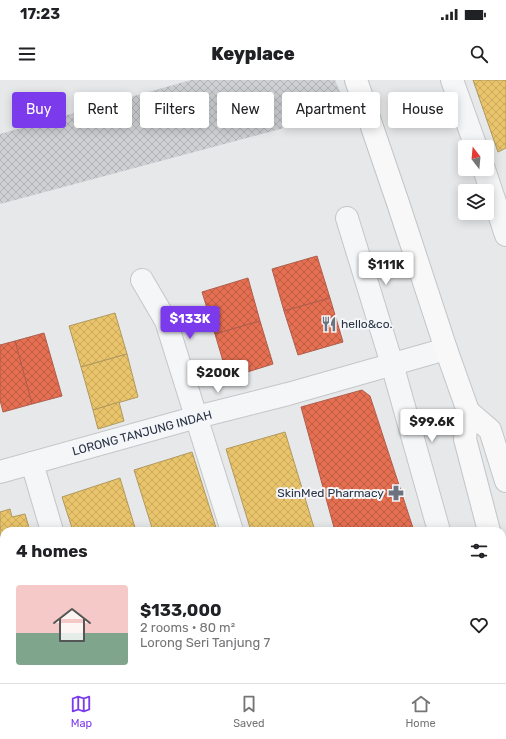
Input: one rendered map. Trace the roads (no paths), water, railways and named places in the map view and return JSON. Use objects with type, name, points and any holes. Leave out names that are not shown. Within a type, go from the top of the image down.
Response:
[{"type":"main road","points":[[357,80],[468,411],[465,439],[488,527]]},
{"type":"main road","points":[[468,411],[490,430],[505,473]]},
{"type":"street","points":[[452,80],[473,140]]},
{"type":"street","points":[[486,176],[506,235]]},
{"type":"street","points":[[347,218],[392,364],[438,527]]},
{"type":"street","points":[[142,280],[166,321],[231,527]]},
{"type":"street","name":"LORONG TANJUNG INDAH","points":[[0,472],[197,417],[288,394],[446,349]]},
{"type":"street","points":[[32,463],[51,527]]},
{"type":"place","name":"hello&co.","points":[[329,324]]},
{"type":"place","name":"SkinMed Pharmacy","points":[[396,493]]}]
